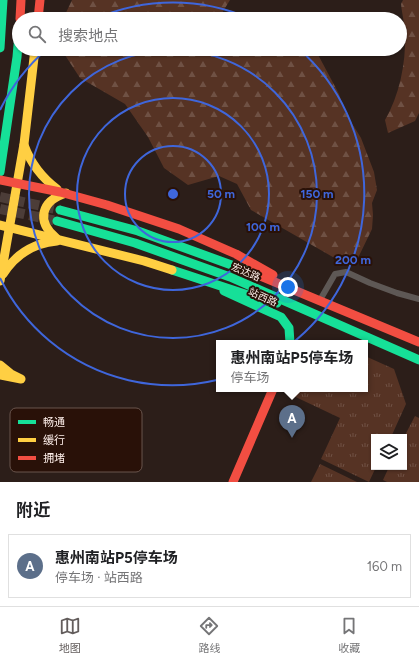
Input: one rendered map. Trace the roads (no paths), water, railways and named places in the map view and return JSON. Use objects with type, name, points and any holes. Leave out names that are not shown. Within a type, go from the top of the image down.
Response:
[{"type":"main road","points":[[0,48],[3,0]]},
{"type":"main road","points":[[20,12],[21,0]]},
{"type":"main road","points":[[39,12],[40,0]]},
{"type":"main road","points":[[0,27],[2,17]]},
{"type":"main road","points":[[0,172],[17,56]]},
{"type":"main road","points":[[0,279],[5,226],[18,183],[24,144],[34,56]]},
{"type":"main road","points":[[24,144],[29,158],[42,176],[60,190],[179,229],[236,254],[306,294]]},
{"type":"main road","points":[[0,180],[70,194]]},
{"type":"main road","points":[[62,240],[50,234],[45,227],[43,213],[53,198],[70,194]]},
{"type":"main road","name":"宏达路","points":[[60,210],[138,231],[234,265],[419,342]]},
{"type":"main road","name":"宏达路","points":[[57,222],[135,243],[230,277],[419,360]]},
{"type":"main road","points":[[5,226],[144,261],[254,297],[300,307]]},
{"type":"main road","points":[[0,279],[13,260],[31,247],[45,242],[62,240]]},
{"type":"main road","name":"站西路","points":[[211,283],[281,317],[289,326],[291,334],[290,340]]},
{"type":"main road","points":[[0,365],[11,374],[21,379],[0,375]]},
{"type":"main road","points":[[233,482],[272,392]]},
{"type":"street","points":[[320,300],[335,274],[346,272],[397,293],[419,299]]},
{"type":"tunnel","points":[[0,197],[60,210]]},
{"type":"tunnel","points":[[0,209],[57,221]]},
{"type":"place","name":"惠州南站P5停车场","points":[[292,438]]}]
